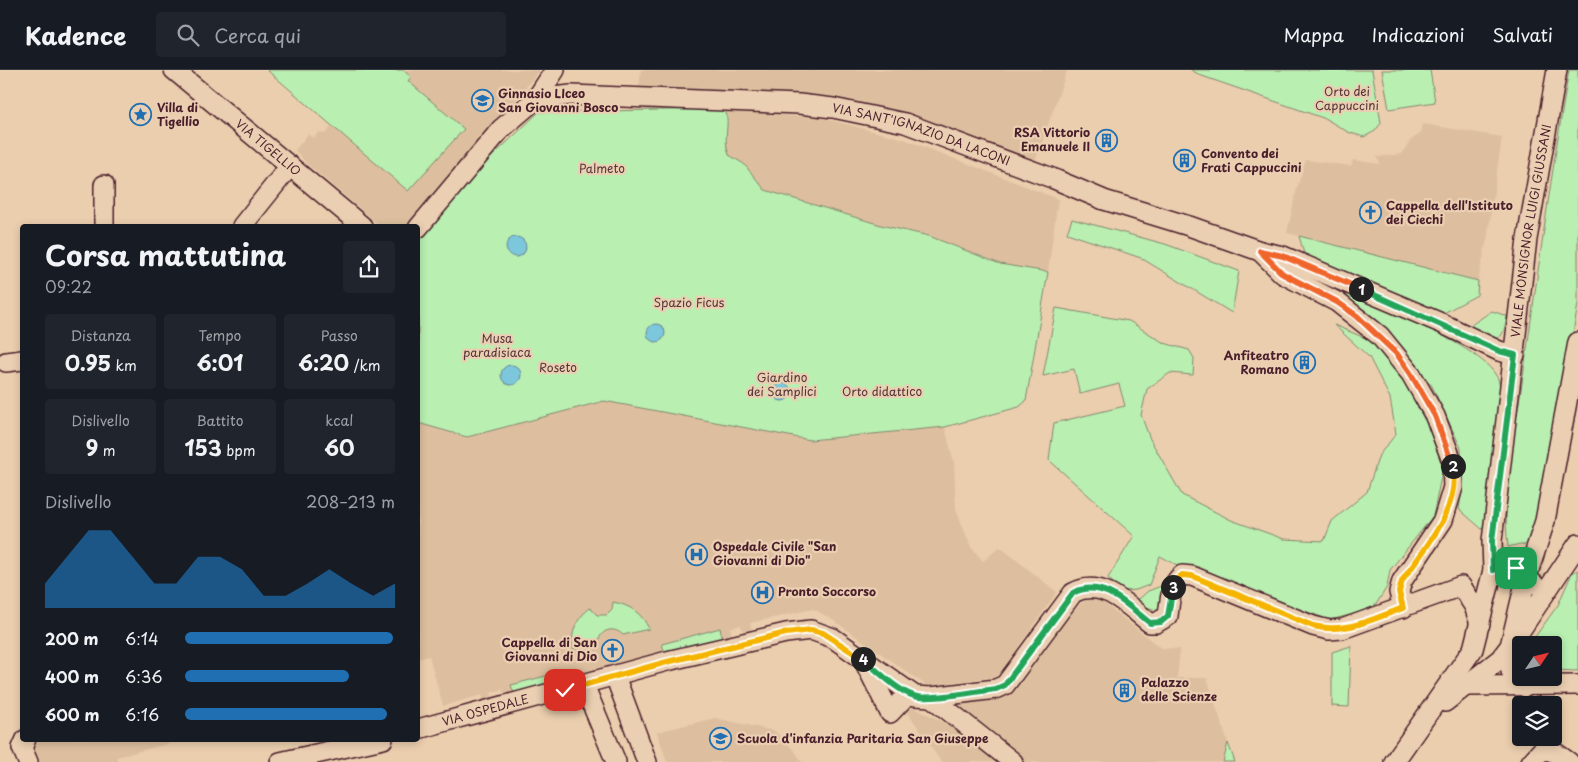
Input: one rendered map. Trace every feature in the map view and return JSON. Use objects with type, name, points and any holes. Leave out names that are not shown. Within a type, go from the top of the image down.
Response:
[{"type":"street","name":"VIA TIGELLIO","points":[[174,70],[360,224]]},
{"type":"street","points":[[557,70],[565,96]]},
{"type":"street","points":[[420,226],[501,129],[536,98],[557,70]]},
{"type":"street","name":"VIALE MONSIGNOR LUIGI GIUSSANI","points":[[1473,648],[1493,570],[1492,541],[1527,239],[1557,70]]},
{"type":"street","name":"VIA SANT'IGNAZIO DA LACONI","points":[[536,98],[565,96],[799,104],[833,108],[905,124],[1052,178],[1104,200],[1189,226],[1260,251],[1283,256],[1441,323],[1499,351],[1515,355]]},
{"type":"street","points":[[244,224],[290,166]]},
{"type":"street","points":[[104,185],[104,224]]},
{"type":"street","points":[[1260,251],[1283,274],[1337,302],[1380,336],[1411,374],[1438,424],[1452,461],[1453,487],[1443,520],[1402,581],[1399,592],[1403,608]]},
{"type":"street","points":[[1525,687],[1511,672],[1510,646],[1526,579],[1545,521],[1578,342]]},
{"type":"street","points":[[1427,717],[1480,672],[1500,659],[1578,544]]},
{"type":"street","points":[[1493,570],[1508,567],[1516,568],[1526,579],[1545,592]]},
{"type":"street","points":[[647,762],[615,676],[786,633],[811,630],[833,638],[909,693],[915,696],[932,696],[996,689],[1005,685],[1073,593],[1086,587],[1098,588],[1110,593],[1150,623],[1156,623],[1168,616],[1172,589],[1176,580],[1182,575],[1192,576],[1313,626],[1329,630],[1342,629],[1461,586],[1474,606],[1480,624]]},
{"type":"street","points":[[1473,648],[1474,664],[1496,686]]},
{"type":"street","points":[[1394,762],[1473,648]]},
{"type":"street","points":[[863,659],[890,713],[909,693]]},
{"type":"street","name":"VIA OSPEDALE","points":[[420,728],[615,676]]},
{"type":"street","points":[[584,685],[616,762]]},
{"type":"street","points":[[1463,686],[1578,686]]},
{"type":"street","points":[[932,696],[1013,762]]},
{"type":"street","points":[[280,762],[370,742]]},
{"type":"street","points":[[1531,762],[1542,749],[1556,753],[1569,762]]},
{"type":"shaded area","points":[[267,70],[540,70],[413,224],[378,224],[307,164],[295,150],[308,134],[313,138],[319,132],[325,134],[332,126]]},
{"type":"shaded area","points":[[641,70],[1067,70],[1035,162],[812,100],[639,87]]},
{"type":"shaded area","points":[[725,109],[826,119],[904,139],[1058,199],[1048,272],[1000,264],[929,236],[881,225],[765,190],[744,164],[729,155],[724,142],[728,118]]},
{"type":"shaded area","points":[[1423,124],[1502,137],[1487,240],[1478,281],[1287,233],[1297,188],[1306,160],[1351,166],[1353,160],[1380,164],[1377,157],[1401,154],[1411,140],[1421,133]]},
{"type":"shaded area","name":"Ospedale Civile \"San Giovanni di Dio\"","points":[[604,401],[810,440],[945,427],[954,463],[956,510],[971,547],[983,561],[1000,547],[1057,592],[1000,674],[995,677],[927,686],[830,618],[813,609],[750,623],[752,631],[743,633],[741,625],[730,628],[732,636],[722,638],[719,629],[663,644],[665,654],[571,679],[569,670],[511,685],[514,694],[505,697],[502,689],[491,693],[493,700],[484,702],[482,695],[443,706],[429,656],[420,658],[420,424],[467,437]]},
{"type":"shaded area","points":[[1088,598],[1100,600],[1161,648],[1180,649],[1177,678],[1207,678],[1228,743],[1223,762],[941,762],[905,708],[911,706],[947,724],[949,700],[1007,692],[1078,606]]},
{"type":"shaded area","name":"Scuola d'infanzia Paritaria San Giuseppe","points":[[715,718],[775,731],[794,750],[802,762],[667,762],[657,732]]},
{"type":"shaded area","points":[[38,742],[174,742],[117,757],[117,762],[32,762],[30,758]]},
{"type":"green space","points":[[267,70],[403,70],[411,77],[408,81],[464,129],[408,191]]},
{"type":"green space","name":"Orto dei Cappuccini","points":[[1191,70],[1372,70],[1381,123],[1375,131],[1364,137],[1348,132],[1326,119],[1202,76]]},
{"type":"green space","points":[[1382,70],[1430,70],[1435,102],[1389,109]]},
{"type":"green space","points":[[1569,70],[1578,70],[1578,304],[1542,513],[1531,546],[1520,544],[1508,547],[1506,504],[1510,459]]},
{"type":"green space","points":[[725,109],[727,115],[726,142],[729,155],[744,164],[765,190],[881,225],[929,236],[1000,264],[1048,272],[1026,401],[1019,407],[945,427],[810,440],[604,401],[467,437],[420,424],[420,239],[465,182],[539,112]]},
{"type":"green space","points":[[1072,219],[1165,244],[1239,271],[1232,313],[1141,258],[1067,233]]},
{"type":"green space","points":[[1299,236],[1478,281],[1477,295],[1440,315],[1305,257]]},
{"type":"green space","points":[[1286,267],[1399,314],[1431,330],[1482,360],[1495,374],[1498,379],[1500,396],[1488,520],[1483,530],[1459,509],[1463,484],[1461,448],[1432,386],[1390,333],[1376,319],[1350,299]]},
{"type":"green space","points":[[1056,308],[1129,321],[1164,343],[1189,350],[1194,358],[1193,375],[1170,373],[1147,389],[1141,415],[1150,439],[1182,495],[1231,520],[1284,539],[1324,541],[1332,521],[1367,492],[1379,455],[1396,434],[1390,398],[1369,357],[1334,325],[1372,341],[1408,387],[1429,429],[1443,467],[1433,516],[1390,570],[1387,587],[1373,609],[1330,620],[1179,566],[1160,556],[1149,585],[1136,590],[1122,591],[1108,578],[1134,536],[1049,460],[1054,423],[1125,406],[1119,384],[1080,394],[1074,369],[1043,376]]},
{"type":"green space","points":[[1492,311],[1507,316],[1505,327],[1499,337],[1490,337],[1468,327]]},
{"type":"green space","points":[[1578,570],[1578,671],[1562,670],[1562,636],[1536,636],[1558,605],[1572,573]]},
{"type":"green space","points":[[1164,585],[1161,606],[1157,610],[1146,607],[1138,600],[1148,591]]},
{"type":"green space","points":[[613,602],[625,605],[639,614],[649,629],[623,635],[616,630],[608,630],[602,634],[598,642],[573,649],[574,631],[581,616],[590,608],[597,615],[607,615],[612,610]]},
{"type":"green space","points":[[720,628],[722,638],[665,654],[662,644]]},
{"type":"green space","points":[[1351,646],[1349,707],[1332,706],[1332,652]]},
{"type":"green space","points":[[569,670],[571,679],[514,694],[511,685]]},
{"type":"green space","points":[[1228,743],[1235,762],[1223,762]]},
{"type":"water","points":[[516,237],[523,240],[526,247],[523,254],[516,257],[509,254],[506,247],[509,240]]},
{"type":"water","points":[[656,324],[662,327],[665,333],[662,339],[656,342],[650,339],[647,333],[650,327]]},
{"type":"water","points":[[511,365],[518,368],[521,375],[518,382],[511,385],[504,382],[501,375],[504,368]]},
{"type":"water","points":[[782,383],[788,386],[791,392],[788,398],[782,401],[776,398],[773,392],[776,386]]},
{"type":"place","name":"Ginnasio LIceo San Giovanni Bosco","points":[[482,101]]},
{"type":"place","name":"Villa di Tigellio","points":[[141,115]]},
{"type":"place","name":"RSA Vittorio Emanuele II","points":[[1106,140]]},
{"type":"place","name":"Convento dei Frati Cappuccini","points":[[1185,161]]},
{"type":"place","name":"Cappella dell'Istituto dei Ciechi","points":[[1370,213]]},
{"type":"place","name":"Anfiteatro Romano","points":[[1305,363]]},
{"type":"place","name":"Ospedale Civile \"San Giovanni di Dio\"","points":[[697,554]]},
{"type":"place","name":"Pronto Soccorso","points":[[762,592]]},
{"type":"place","name":"Cappella di San Giovanni di Dio","points":[[613,650]]},
{"type":"place","name":"Palazzo delle Scienze","points":[[1125,690]]},
{"type":"place","name":"Scuola d'infanzia Paritaria San Giuseppe","points":[[721,739]]},
{"type":"route","points":[[565,690],[752,641],[786,633],[811,630],[833,638],[902,689],[915,696],[996,689],[1005,685],[1073,593],[1086,587],[1098,588],[1110,593],[1150,623],[1156,623],[1161,622],[1168,616],[1172,589],[1176,580],[1182,575],[1192,576],[1313,626],[1329,630],[1342,629],[1403,608],[1399,592],[1402,581],[1443,520],[1453,487],[1454,473],[1452,461],[1435,416],[1411,374],[1397,354],[1380,336],[1337,302],[1283,274],[1260,251],[1283,256],[1441,323],[1499,351],[1515,355],[1492,541],[1493,570],[1508,567],[1516,568]]},
{"type":"park label","name":"Palmeto","points":[[602,169]]},
{"type":"park label","name":"Spazio Ficus","points":[[689,303]]},
{"type":"park label","name":"Musa paradisiaca","points":[[497,346]]},
{"type":"park label","name":"Roseto","points":[[558,368]]},
{"type":"park label","name":"Giardino dei Samplici","points":[[782,385]]},
{"type":"park label","name":"Orto didattico","points":[[882,392]]}]
